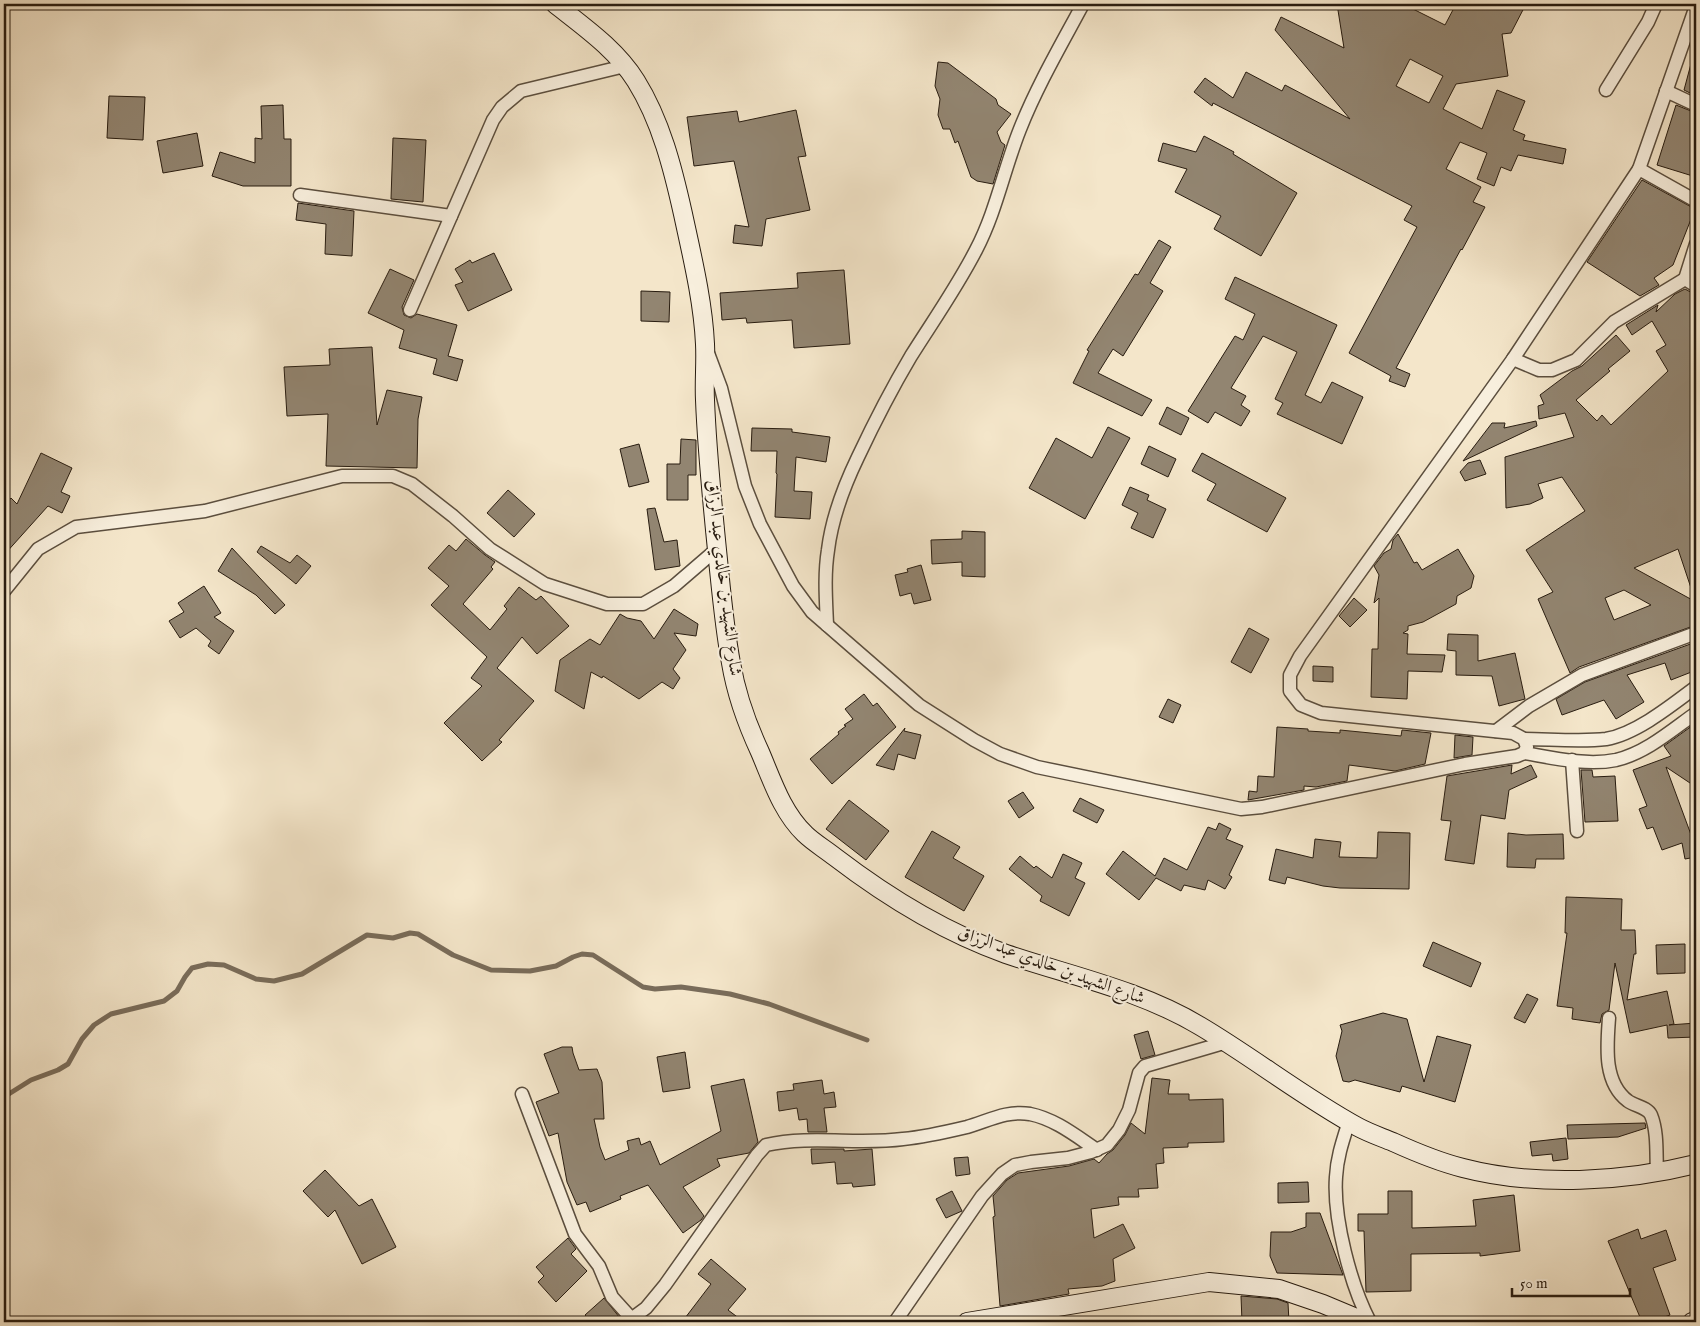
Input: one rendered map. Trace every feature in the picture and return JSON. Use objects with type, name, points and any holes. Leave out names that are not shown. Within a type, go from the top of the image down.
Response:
[{"type":"main road","name":"شارع الشهيد بن خالدي عبد الرزاق","points":[[555,4],[617,56],[637,82],[654,117],[675,179],[695,270],[705,343],[704,393],[708,459],[731,666],[747,724],[784,807],[804,833],[855,872],[919,914],[967,938],[1006,954],[1077,975],[1145,999],[1185,1017],[1227,1042],[1290,1086],[1360,1128],[1419,1154],[1461,1168],[1496,1175],[1555,1180],[1616,1179],[1657,1173],[1696,1164]]},
{"type":"main road","points":[[967,1322],[1209,1282],[1280,1289],[1366,1322]]},
{"type":"main road","points":[[1692,1322],[1696,1321]]},
{"type":"street","points":[[827,625],[825,581],[828,550],[845,484],[870,431],[911,357],[954,291],[977,249],[991,216],[1021,127],[1082,4]]},
{"type":"street","points":[[1606,90],[1648,22],[1656,4]]},
{"type":"street","points":[[1696,6],[1694,23],[1666,91],[1638,169],[1513,359],[1300,656],[1290,675],[1290,691],[1301,705],[1321,713],[1514,733],[1524,739],[1606,739],[1622,734],[1658,714],[1696,687]]},
{"type":"street","points":[[410,310],[493,120],[502,107],[521,91],[625,66]]},
{"type":"street","points":[[1666,91],[1696,105]]},
{"type":"street","points":[[1638,169],[1696,201]]},
{"type":"street","points":[[300,195],[451,216]]},
{"type":"street","points":[[1513,359],[1539,370],[1552,370],[1576,360],[1614,322],[1691,282],[1696,244]]},
{"type":"street","points":[[705,343],[721,388],[745,486],[760,524],[793,586],[812,612],[919,705],[1000,754],[1037,767],[1241,809],[1262,807],[1465,764],[1517,756],[1524,753],[1572,760],[1615,760],[1644,749],[1696,713]]},
{"type":"street","points":[[4,591],[38,549],[76,527],[205,512],[342,476],[393,476],[412,484],[453,516],[490,549],[545,584],[607,604],[643,604],[674,586],[717,549]]},
{"type":"street","points":[[1496,731],[1529,706],[1582,675],[1696,633]]},
{"type":"street","points":[[1524,739],[1527,747],[1524,753]]},
{"type":"street","points":[[1572,760],[1578,831]]},
{"type":"street","points":[[1609,1018],[1607,1040],[1609,1066],[1613,1084],[1628,1101],[1648,1111],[1651,1115],[1654,1129],[1657,1173]]},
{"type":"street","points":[[895,1322],[982,1196],[1002,1174],[1015,1166],[1031,1162],[1068,1158],[1097,1150],[1107,1145],[1119,1130],[1129,1110],[1139,1073],[1145,1066],[1227,1042]]},
{"type":"street","points":[[522,1094],[575,1234],[599,1266],[612,1297],[629,1320],[646,1308],[665,1285],[766,1144],[807,1141],[903,1140],[968,1126],[1006,1114],[1029,1114],[1064,1128],[1097,1150]]},
{"type":"street","points":[[1349,1121],[1339,1152],[1335,1179],[1339,1224],[1359,1300],[1370,1322]]},
{"type":"building","points":[[1337,4],[1403,4],[1445,25],[1455,6],[1467,4],[1526,4],[1511,33],[1502,34],[1508,76],[1456,84],[1443,109],[1482,129],[1497,90],[1525,101],[1513,130],[1525,135],[1523,140],[1566,149],[1563,164],[1518,155],[1511,171],[1501,167],[1494,186],[1477,179],[1487,153],[1460,142],[1446,169],[1481,187],[1473,202],[1485,207],[1396,368],[1410,374],[1405,387],[1389,381],[1391,376],[1349,353],[1417,227],[1404,220],[1412,206],[1213,103],[1212,106],[1194,92],[1205,78],[1233,98],[1246,72],[1282,91],[1285,85],[1350,119],[1275,30],[1281,17],[1344,48]],"holes":[[[1410,59],[1443,76],[1429,103],[1396,86]]]},
{"type":"building","points":[[1692,60],[1696,60],[1696,96],[1684,90]]},
{"type":"building","points":[[938,62],[948,63],[996,99],[998,105],[1011,114],[997,132],[1001,142],[1005,145],[993,184],[977,181],[971,177],[958,141],[955,143],[950,129],[943,129],[938,115],[940,99],[935,86]]},
{"type":"building","points":[[109,96],[145,97],[143,140],[107,138]]},
{"type":"building","points":[[283,105],[284,139],[291,139],[291,186],[243,186],[212,176],[220,152],[255,163],[255,138],[262,139],[261,106]]},
{"type":"building","points":[[1676,105],[1696,113],[1696,177],[1657,165]]},
{"type":"building","points":[[796,110],[806,156],[798,157],[810,210],[766,219],[762,246],[733,243],[735,225],[749,227],[734,161],[694,166],[687,117],[737,111],[739,122]]},
{"type":"building","points":[[197,133],[203,166],[163,173],[157,141]]},
{"type":"building","points":[[1204,136],[1234,152],[1233,154],[1297,193],[1261,256],[1214,229],[1221,216],[1175,192],[1187,169],[1158,161],[1163,143],[1196,152]]},
{"type":"building","points":[[393,138],[426,140],[423,202],[391,199]]},
{"type":"building","points":[[1642,180],[1695,209],[1673,265],[1654,278],[1659,285],[1640,296],[1587,262]]},
{"type":"building","points":[[298,203],[354,211],[352,256],[325,254],[326,224],[296,220]]},
{"type":"building","points":[[1159,240],[1171,247],[1150,283],[1163,291],[1123,356],[1113,349],[1098,373],[1152,400],[1142,416],[1073,383],[1089,351],[1087,350],[1135,274],[1138,275]]},
{"type":"building","points":[[494,253],[512,290],[468,311],[455,285],[463,282],[455,269],[470,260],[472,263]]},
{"type":"building","points":[[390,269],[414,280],[402,307],[404,315],[411,318],[417,314],[457,325],[448,356],[463,360],[457,381],[433,374],[437,359],[399,348],[404,330],[368,313]]},
{"type":"building","points":[[844,270],[850,344],[794,348],[792,320],[747,323],[746,318],[722,320],[720,293],[798,288],[797,273]]},
{"type":"building","points":[[1235,277],[1337,325],[1305,395],[1321,403],[1332,382],[1363,397],[1342,444],[1277,414],[1283,403],[1275,399],[1297,352],[1263,336],[1231,388],[1246,396],[1241,405],[1250,411],[1241,426],[1215,412],[1208,423],[1188,411],[1235,336],[1243,340],[1255,314],[1225,299]]},
{"type":"building","points":[[1685,289],[1696,295],[1696,596],[1694,597],[1678,549],[1634,568],[1696,602],[1696,625],[1579,667],[1570,673],[1538,599],[1553,592],[1526,550],[1585,511],[1562,477],[1538,484],[1543,498],[1530,504],[1506,508],[1505,457],[1574,437],[1565,413],[1539,419],[1538,406],[1544,404],[1540,395],[1572,371],[1582,366],[1616,335],[1630,351],[1576,400],[1597,421],[1602,415],[1611,425],[1668,371],[1656,351],[1666,345],[1652,321],[1632,335],[1626,325],[1658,305],[1656,312],[1675,294]],"holes":[[[1624,590],[1651,605],[1614,620],[1605,598]]]},
{"type":"building","points":[[641,291],[670,292],[669,322],[641,321]]},
{"type":"building","points":[[372,347],[377,425],[387,390],[422,397],[418,419],[417,468],[326,466],[328,414],[287,416],[284,367],[330,365],[329,349]]},
{"type":"building","points":[[1167,407],[1189,418],[1181,435],[1159,424]]},
{"type":"building","points":[[1536,421],[1537,426],[1463,461],[1492,423],[1505,423],[1504,428]]},
{"type":"building","points":[[1108,427],[1130,438],[1085,519],[1029,488],[1056,438],[1092,458]]},
{"type":"building","points":[[752,428],[792,429],[792,432],[830,437],[826,462],[796,457],[794,491],[812,492],[810,519],[775,517],[777,451],[751,451]]},
{"type":"building","points":[[681,439],[696,440],[696,475],[688,475],[688,500],[667,500],[667,464],[680,464]]},
{"type":"building","points":[[639,444],[649,482],[629,487],[620,449]]},
{"type":"building","points":[[1149,446],[1176,459],[1168,477],[1141,464]]},
{"type":"building","points":[[41,453],[72,468],[61,492],[70,496],[62,513],[48,506],[4,555],[4,506],[11,498],[17,504]]},
{"type":"building","points":[[1202,453],[1286,498],[1267,532],[1207,500],[1216,484],[1192,471]]},
{"type":"building","points":[[1480,460],[1486,474],[1465,481],[1460,472],[1468,463]]},
{"type":"building","points":[[1130,487],[1149,495],[1147,500],[1166,509],[1153,538],[1131,528],[1138,513],[1122,505]]},
{"type":"building","points":[[508,490],[535,514],[514,537],[487,513]]},
{"type":"building","points":[[655,508],[664,542],[677,540],[680,566],[655,570],[647,509]]},
{"type":"building","points":[[962,531],[985,532],[985,577],[962,576],[962,562],[932,564],[931,540],[962,539]]},
{"type":"building","points":[[1398,534],[1414,563],[1417,562],[1422,570],[1458,549],[1474,576],[1471,588],[1457,596],[1456,604],[1423,622],[1408,626],[1408,630],[1403,633],[1408,634],[1407,654],[1445,655],[1442,672],[1408,671],[1407,699],[1371,697],[1372,649],[1378,649],[1379,598],[1374,603],[1379,575],[1374,566],[1384,553],[1391,549],[1393,540]]},
{"type":"building","points":[[466,539],[495,562],[491,567],[493,569],[463,604],[490,630],[507,609],[504,606],[519,587],[536,600],[541,596],[569,626],[537,654],[522,637],[497,668],[534,701],[499,740],[502,742],[482,761],[444,723],[482,686],[471,678],[487,657],[431,605],[449,586],[428,568],[449,545],[456,551]]},
{"type":"building","points":[[261,546],[290,563],[297,555],[311,566],[296,584],[257,552]]},
{"type":"building","points":[[232,548],[285,605],[275,614],[256,595],[218,571]]},
{"type":"building","points":[[921,565],[931,600],[914,604],[911,593],[900,596],[895,575],[908,572],[907,569]]},
{"type":"building","points":[[204,586],[221,613],[214,617],[234,631],[219,654],[208,646],[211,641],[196,628],[180,638],[169,621],[184,612],[178,603]]},
{"type":"building","points":[[1354,598],[1367,610],[1350,627],[1339,616]]},
{"type":"building","points":[[674,609],[698,624],[696,636],[674,633],[686,650],[673,669],[680,678],[673,689],[662,682],[639,699],[603,676],[602,678],[591,672],[584,709],[555,691],[560,660],[590,639],[600,645],[620,614],[627,618],[641,621],[654,639]]},
{"type":"building","points":[[1249,628],[1269,639],[1251,673],[1231,662]]},
{"type":"building","points":[[1448,634],[1478,635],[1478,661],[1515,653],[1525,699],[1499,706],[1492,676],[1456,675],[1456,651],[1447,650]]},
{"type":"building","points":[[1696,642],[1696,662],[1691,664],[1694,671],[1671,680],[1665,663],[1627,675],[1644,702],[1616,719],[1604,700],[1562,715],[1556,699],[1585,682]]},
{"type":"building","points":[[1313,666],[1333,667],[1333,682],[1313,681]]},
{"type":"building","points":[[864,694],[873,706],[877,703],[896,727],[832,784],[810,759],[839,734],[838,732],[846,726],[844,725],[853,719],[845,709]]},
{"type":"building","points":[[1168,699],[1181,705],[1173,723],[1159,717]]},
{"type":"building","points":[[1696,723],[1696,787],[1666,767],[1693,840],[1696,857],[1685,859],[1682,843],[1662,850],[1653,827],[1647,829],[1639,809],[1647,806],[1633,770],[1671,756],[1664,746]]},
{"type":"building","points":[[1277,727],[1308,729],[1308,731],[1340,733],[1340,730],[1401,736],[1402,730],[1431,733],[1425,764],[1395,771],[1349,765],[1347,781],[1316,787],[1304,786],[1304,790],[1248,800],[1249,791],[1257,792],[1258,776],[1274,777]]},
{"type":"building","points":[[905,728],[904,731],[921,735],[915,759],[898,754],[894,770],[876,765]]},
{"type":"building","points":[[1455,735],[1473,737],[1472,755],[1454,758]]},
{"type":"building","points":[[1512,765],[1511,774],[1531,765],[1537,777],[1509,790],[1505,819],[1481,815],[1474,864],[1445,860],[1451,821],[1441,820],[1447,776]]},
{"type":"building","points":[[1581,770],[1592,770],[1593,777],[1615,776],[1618,821],[1585,822]]},
{"type":"building","points":[[1023,792],[1034,808],[1019,818],[1008,801]]},
{"type":"building","points":[[1080,798],[1104,810],[1097,823],[1073,811]]},
{"type":"building","points":[[849,800],[889,831],[866,860],[826,829]]},
{"type":"building","points":[[1219,823],[1231,829],[1226,839],[1243,846],[1229,875],[1232,877],[1225,889],[1208,880],[1205,890],[1184,885],[1181,891],[1156,878],[1139,900],[1106,874],[1123,851],[1155,876],[1164,858],[1187,870],[1208,827],[1216,830]]},
{"type":"building","points":[[932,831],[960,847],[953,858],[984,876],[964,911],[905,877]]},
{"type":"building","points":[[1378,832],[1410,833],[1409,889],[1340,888],[1287,877],[1285,884],[1269,880],[1276,849],[1313,858],[1315,839],[1341,842],[1339,857],[1377,858]]},
{"type":"building","points":[[1508,833],[1526,835],[1563,834],[1564,859],[1536,859],[1535,868],[1507,867]]},
{"type":"building","points":[[1063,854],[1082,863],[1075,878],[1085,883],[1069,916],[1040,901],[1042,896],[1009,869],[1020,856],[1034,868],[1036,866],[1052,878]]},
{"type":"building","points":[[1566,897],[1622,899],[1621,930],[1635,930],[1636,954],[1634,954],[1627,1000],[1667,991],[1674,1024],[1669,1025],[1696,1023],[1696,1037],[1668,1038],[1667,1025],[1630,1033],[1615,963],[1609,1010],[1602,1014],[1600,1023],[1572,1019],[1573,1008],[1557,1006],[1567,933],[1565,933]]},
{"type":"building","points":[[1433,942],[1481,963],[1471,987],[1423,966]]},
{"type":"building","points":[[1685,944],[1685,973],[1657,974],[1656,945]]},
{"type":"building","points":[[1527,994],[1538,999],[1525,1023],[1514,1018]]},
{"type":"building","points":[[1383,1013],[1407,1019],[1424,1082],[1437,1036],[1471,1045],[1455,1102],[1402,1086],[1400,1092],[1355,1080],[1343,1081],[1336,1056],[1342,1031],[1340,1025]]},
{"type":"building","points":[[1148,1031],[1155,1055],[1141,1059],[1134,1035]]},
{"type":"building","points":[[562,1047],[572,1047],[579,1070],[597,1069],[602,1082],[604,1119],[594,1119],[605,1160],[629,1150],[627,1141],[639,1138],[641,1145],[650,1141],[660,1165],[721,1131],[711,1086],[744,1079],[758,1142],[749,1153],[717,1159],[720,1166],[683,1187],[704,1216],[701,1220],[683,1233],[648,1185],[620,1196],[621,1199],[590,1212],[586,1202],[577,1205],[567,1182],[558,1133],[549,1136],[536,1102],[559,1093],[544,1054]]},
{"type":"building","points":[[685,1052],[690,1088],[663,1092],[657,1057]]},
{"type":"building","points":[[1152,1078],[1170,1080],[1168,1094],[1189,1094],[1189,1100],[1223,1099],[1224,1142],[1188,1143],[1188,1147],[1163,1148],[1164,1163],[1156,1164],[1158,1188],[1138,1189],[1139,1197],[1118,1197],[1119,1205],[1091,1209],[1094,1238],[1123,1224],[1135,1248],[1113,1259],[1115,1281],[1102,1286],[1068,1289],[1069,1294],[1000,1306],[993,1196],[1007,1180],[1018,1173],[1069,1166],[1094,1159],[1099,1163],[1125,1135],[1131,1123],[1145,1134]]},
{"type":"building","points":[[822,1080],[824,1094],[834,1092],[836,1107],[824,1108],[827,1132],[808,1132],[807,1119],[799,1120],[797,1108],[779,1111],[777,1092],[794,1090],[793,1084]]},
{"type":"building","points":[[1645,1123],[1646,1128],[1618,1137],[1568,1139],[1567,1125]]},
{"type":"building","points":[[1566,1138],[1568,1159],[1553,1161],[1552,1154],[1532,1156],[1530,1142]]},
{"type":"building","points":[[811,1149],[844,1149],[844,1151],[872,1149],[875,1185],[853,1187],[852,1183],[837,1184],[835,1162],[812,1164]]},
{"type":"building","points":[[968,1157],[970,1174],[956,1176],[954,1158]]},
{"type":"building","points":[[325,1170],[359,1206],[372,1199],[396,1247],[362,1264],[335,1210],[328,1217],[303,1191]]},
{"type":"building","points":[[1308,1182],[1309,1202],[1278,1203],[1278,1183]]},
{"type":"building","points":[[952,1191],[962,1211],[946,1218],[936,1199]]},
{"type":"building","points":[[1388,1191],[1412,1191],[1412,1228],[1476,1226],[1473,1200],[1514,1195],[1520,1251],[1480,1256],[1480,1253],[1411,1254],[1411,1291],[1366,1292],[1364,1231],[1358,1231],[1358,1214],[1388,1214]]},
{"type":"building","points":[[1306,1213],[1320,1213],[1343,1275],[1277,1273],[1270,1256],[1271,1232],[1291,1232],[1306,1227]]},
{"type":"building","points":[[1638,1229],[1641,1239],[1666,1230],[1676,1260],[1653,1268],[1670,1315],[1651,1322],[1642,1322],[1608,1241]]},
{"type":"building","points":[[568,1238],[576,1249],[571,1254],[587,1271],[556,1302],[538,1282],[544,1276],[536,1267]]},
{"type":"building","points":[[711,1259],[746,1289],[728,1310],[744,1322],[682,1322],[711,1284],[698,1274]]},
{"type":"building","points":[[1241,1296],[1277,1299],[1288,1303],[1289,1322],[1242,1322]]},
{"type":"building","points":[[604,1298],[620,1318],[619,1322],[591,1322],[585,1315]]},
{"type":"waterway","points":[[4,1097],[31,1080],[58,1070],[68,1064],[82,1039],[94,1025],[111,1014],[164,1001],[177,991],[192,968],[208,964],[224,965],[256,979],[274,981],[302,974],[367,935],[393,938],[410,933],[418,934],[453,955],[491,970],[530,971],[556,966],[582,954],[593,955],[643,987],[655,989],[681,987],[730,994],[769,1004],[867,1040]]}]
